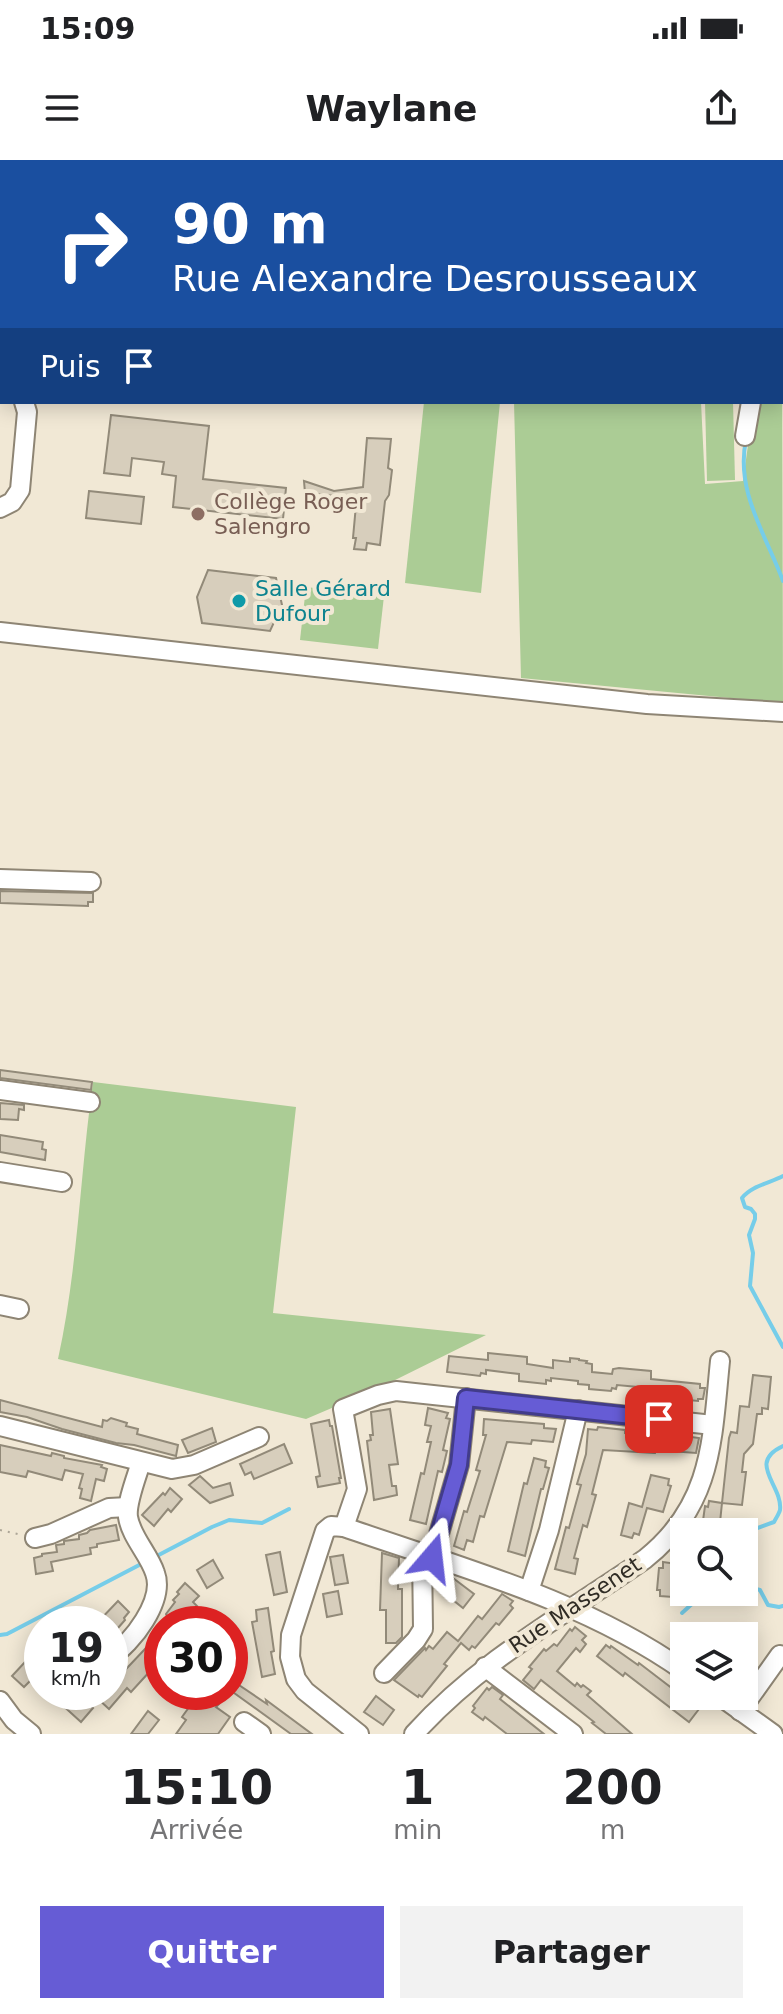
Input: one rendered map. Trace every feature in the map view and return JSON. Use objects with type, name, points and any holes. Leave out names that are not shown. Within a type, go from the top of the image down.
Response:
[{"type":"street","points":[[2,507],[12,490],[17,423],[14,404]]},
{"type":"street","points":[[2,507],[15,500],[21,487],[27,412],[25,404]]},
{"type":"street","points":[[745,436],[751,404]]},
{"type":"street","points":[[0,632],[647,704],[783,712]]},
{"type":"street","points":[[0,879],[91,882]]},
{"type":"street","points":[[0,1090],[90,1102]]},
{"type":"street","points":[[0,1172],[62,1182]]},
{"type":"street","points":[[0,1305],[19,1309]]},
{"type":"street","name":"Rue Massenet","points":[[414,1734],[444,1702],[485,1667],[645,1559],[679,1526],[704,1476],[720,1361]]},
{"type":"street","points":[[344,1527],[357,1489],[343,1409],[378,1395],[390,1392],[466,1398],[713,1425]]},
{"type":"street","points":[[384,1673],[423,1629],[427,1556],[459,1465],[466,1398]]},
{"type":"street","points":[[529,1591],[549,1530],[578,1410]]},
{"type":"street","points":[[0,1426],[172,1469],[187,1467],[259,1437]]},
{"type":"street","points":[[128,1640],[142,1624],[157,1588],[154,1569],[130,1523],[128,1507],[141,1462]]},
{"type":"street","points":[[35,1538],[109,1508],[128,1507]]},
{"type":"street","points":[[359,1734],[305,1691],[293,1672],[290,1657],[291,1635],[325,1531],[331,1526],[344,1527],[529,1591],[645,1646],[670,1662]]},
{"type":"street","points":[[773,1734],[740,1711],[780,1655]]},
{"type":"street","points":[[485,1667],[573,1734]]},
{"type":"street","points":[[0,1701],[7,1726],[31,1734]]},
{"type":"street","points":[[244,1722],[261,1734]]},
{"type":"path","points":[[0,1530],[35,1538]]},
{"type":"green space","points":[[424,404],[500,404],[481,593],[405,583]]},
{"type":"green space","points":[[514,404],[701,404],[705,484],[743,481],[754,404],[782,404],[783,703],[521,678]]},
{"type":"green space","points":[[705,404],[733,404],[735,480],[707,481]]},
{"type":"green space","points":[[306,587],[384,596],[378,649],[300,640]]},
{"type":"green space","points":[[93,1082],[296,1107],[273,1313],[486,1335],[381,1387],[306,1419],[58,1359],[70,1290]]},
{"type":"building","points":[[111,415],[209,426],[203,479],[286,488],[283,519],[173,507],[176,476],[162,474],[164,462],[132,458],[130,476],[104,473]]},
{"type":"building","points":[[367,438],[391,439],[388,468],[392,470],[380,545],[367,543],[366,550],[354,549],[356,505],[344,504],[345,497],[305,493],[304,481],[334,491],[363,487]]},
{"type":"building","points":[[89,491],[144,497],[141,524],[86,518]]},
{"type":"building","name":"Salle Gérard Dufour","points":[[208,570],[276,578],[282,605],[270,631],[202,623],[197,597]]},
{"type":"building","points":[[0,891],[93,893],[93,902],[88,902],[88,906],[0,903]]},
{"type":"building","points":[[0,1070],[92,1082],[91,1090],[0,1078]]},
{"type":"building","points":[[0,1103],[24,1105],[24,1110],[19,1109],[18,1120],[0,1119]]},
{"type":"building","points":[[0,1135],[43,1142],[45,1160],[0,1152]]},
{"type":"building","points":[[488,1353],[527,1357],[527,1364],[553,1368],[553,1360],[570,1362],[570,1358],[592,1364],[592,1372],[612,1374],[613,1369],[619,1368],[651,1371],[651,1379],[700,1384],[700,1388],[705,1388],[703,1399],[649,1396],[649,1388],[617,1385],[611,1391],[589,1389],[589,1385],[578,1384],[578,1381],[551,1378],[551,1381],[546,1380],[546,1384],[519,1381],[519,1374],[486,1370],[486,1374],[481,1373],[480,1376],[447,1372],[449,1356],[488,1360]]},
{"type":"building","points":[[753,1375],[771,1377],[768,1409],[762,1408],[762,1414],[757,1414],[753,1444],[744,1454],[742,1472],[746,1472],[742,1505],[722,1503],[729,1438],[731,1432],[737,1433],[740,1406],[749,1407]]},
{"type":"building","points":[[0,1400],[102,1427],[103,1420],[111,1418],[127,1423],[126,1426],[138,1429],[137,1434],[178,1445],[176,1456],[0,1412]]},
{"type":"building","points":[[428,1408],[448,1413],[446,1418],[450,1419],[443,1450],[447,1451],[442,1472],[438,1471],[426,1524],[410,1520],[431,1442],[427,1442],[431,1426],[425,1425]]},
{"type":"building","points":[[390,1409],[398,1464],[389,1465],[392,1486],[396,1486],[397,1495],[374,1500],[367,1441],[373,1435],[371,1412]]},
{"type":"building","points":[[484,1419],[544,1424],[544,1428],[556,1429],[553,1442],[507,1442],[484,1517],[480,1516],[473,1542],[467,1540],[464,1550],[454,1546],[480,1471],[476,1470],[486,1435],[483,1435]]},
{"type":"building","points":[[329,1420],[341,1478],[340,1483],[318,1487],[316,1477],[320,1476],[311,1424]]},
{"type":"building","points":[[598,1427],[657,1437],[662,1437],[662,1433],[699,1438],[696,1453],[603,1450],[592,1494],[596,1495],[574,1558],[578,1559],[575,1574],[555,1569],[581,1485],[577,1484],[586,1454],[588,1429],[597,1430]]},
{"type":"building","points":[[212,1428],[216,1442],[188,1453],[182,1440]]},
{"type":"building","points":[[284,1444],[292,1463],[254,1479],[251,1472],[245,1475],[240,1464]]},
{"type":"building","points":[[0,1445],[102,1465],[107,1469],[104,1481],[96,1479],[91,1501],[80,1498],[83,1474],[65,1470],[62,1480],[28,1471],[26,1477],[0,1472]]},
{"type":"building","points":[[534,1458],[546,1461],[545,1467],[549,1468],[525,1556],[508,1551],[524,1483],[527,1484]]},
{"type":"building","points":[[651,1475],[669,1479],[668,1485],[671,1486],[663,1512],[647,1508],[639,1535],[634,1533],[632,1538],[621,1535],[629,1503],[642,1507]]},
{"type":"building","points":[[200,1476],[213,1488],[230,1483],[233,1495],[210,1503],[189,1485]]},
{"type":"building","points":[[170,1488],[182,1499],[171,1512],[168,1509],[154,1526],[142,1515]]},
{"type":"building","points":[[709,1501],[722,1503],[720,1518],[703,1518]]},
{"type":"building","points":[[116,1525],[119,1540],[97,1544],[97,1547],[90,1548],[91,1554],[51,1562],[53,1571],[36,1574],[34,1558],[57,1552],[56,1545],[79,1539],[79,1535],[90,1530]]},
{"type":"building","points":[[280,1552],[287,1592],[274,1595],[266,1555]]},
{"type":"building","points":[[382,1553],[399,1558],[402,1637],[396,1643],[386,1643],[386,1610],[380,1610]]},
{"type":"building","points":[[343,1555],[348,1583],[335,1585],[330,1557]]},
{"type":"building","points":[[213,1560],[223,1578],[207,1588],[197,1570]]},
{"type":"building","points":[[663,1562],[670,1563],[670,1597],[660,1596],[660,1590],[657,1590],[659,1568],[663,1568]]},
{"type":"building","points":[[447,1577],[474,1594],[463,1608],[438,1588]]},
{"type":"building","points":[[185,1583],[199,1596],[193,1602],[197,1606],[172,1606],[179,1594],[177,1592]]},
{"type":"building","points":[[338,1591],[342,1614],[327,1617],[323,1594]]},
{"type":"building","points":[[502,1594],[513,1601],[510,1605],[513,1608],[475,1648],[472,1646],[469,1650],[461,1643],[422,1697],[394,1680],[425,1648],[429,1646],[433,1649],[447,1632],[458,1641],[478,1616],[482,1619]]},
{"type":"building","points":[[268,1608],[275,1674],[262,1677],[252,1622],[257,1621],[256,1610]]},
{"type":"building","points":[[575,1627],[586,1636],[582,1640],[586,1644],[580,1652],[576,1648],[557,1671],[575,1686],[577,1683],[591,1691],[587,1695],[632,1734],[606,1734],[541,1680],[534,1689],[523,1680],[544,1649],[546,1651],[554,1644],[557,1646]]},
{"type":"building","points":[[606,1645],[639,1663],[670,1687],[670,1707],[625,1673],[623,1676],[597,1656]]},
{"type":"building","points":[[144,1650],[144,1678],[131,1692],[128,1689],[128,1667]]},
{"type":"building","points":[[24,1663],[24,1687],[12,1676]]},
{"type":"building","points":[[492,1687],[503,1695],[500,1699],[544,1734],[507,1734],[485,1717],[483,1720],[472,1712],[487,1688]]},
{"type":"building","points":[[248,1691],[267,1704],[266,1700],[312,1734],[291,1734],[248,1703]]},
{"type":"building","points":[[376,1696],[394,1710],[383,1725],[364,1712]]},
{"type":"building","points":[[68,1710],[91,1710],[81,1722]]},
{"type":"building","points":[[187,1710],[220,1710],[230,1717],[218,1734],[176,1734],[186,1720],[182,1717]]},
{"type":"building","points":[[673,1710],[698,1710],[689,1722]]},
{"type":"building","points":[[148,1711],[159,1720],[148,1734],[131,1734]]},
{"type":"waterway","points":[[746,440],[744,459],[748,495],[783,581]]},
{"type":"waterway","points":[[783,1176],[742,1198],[745,1207],[755,1214],[749,1235],[753,1253],[750,1286],[783,1347]]},
{"type":"waterway","points":[[758,1528],[774,1522],[780,1510],[767,1460],[783,1446]]},
{"type":"waterway","points":[[153,1558],[229,1520],[262,1523],[289,1509]]},
{"type":"waterway","points":[[0,1635],[145,1562]]},
{"type":"waterway","points":[[758,1590],[768,1605],[783,1606]]},
{"type":"waterway","points":[[682,1613],[690,1606]]},
{"type":"place","name":"Collège Roger Salengro","points":[[198,514]]},
{"type":"place","name":"Salle Gérard Dufour","points":[[239,601]]},
{"type":"route","points":[[432,1558],[459,1465],[466,1398],[659,1419]]}]
